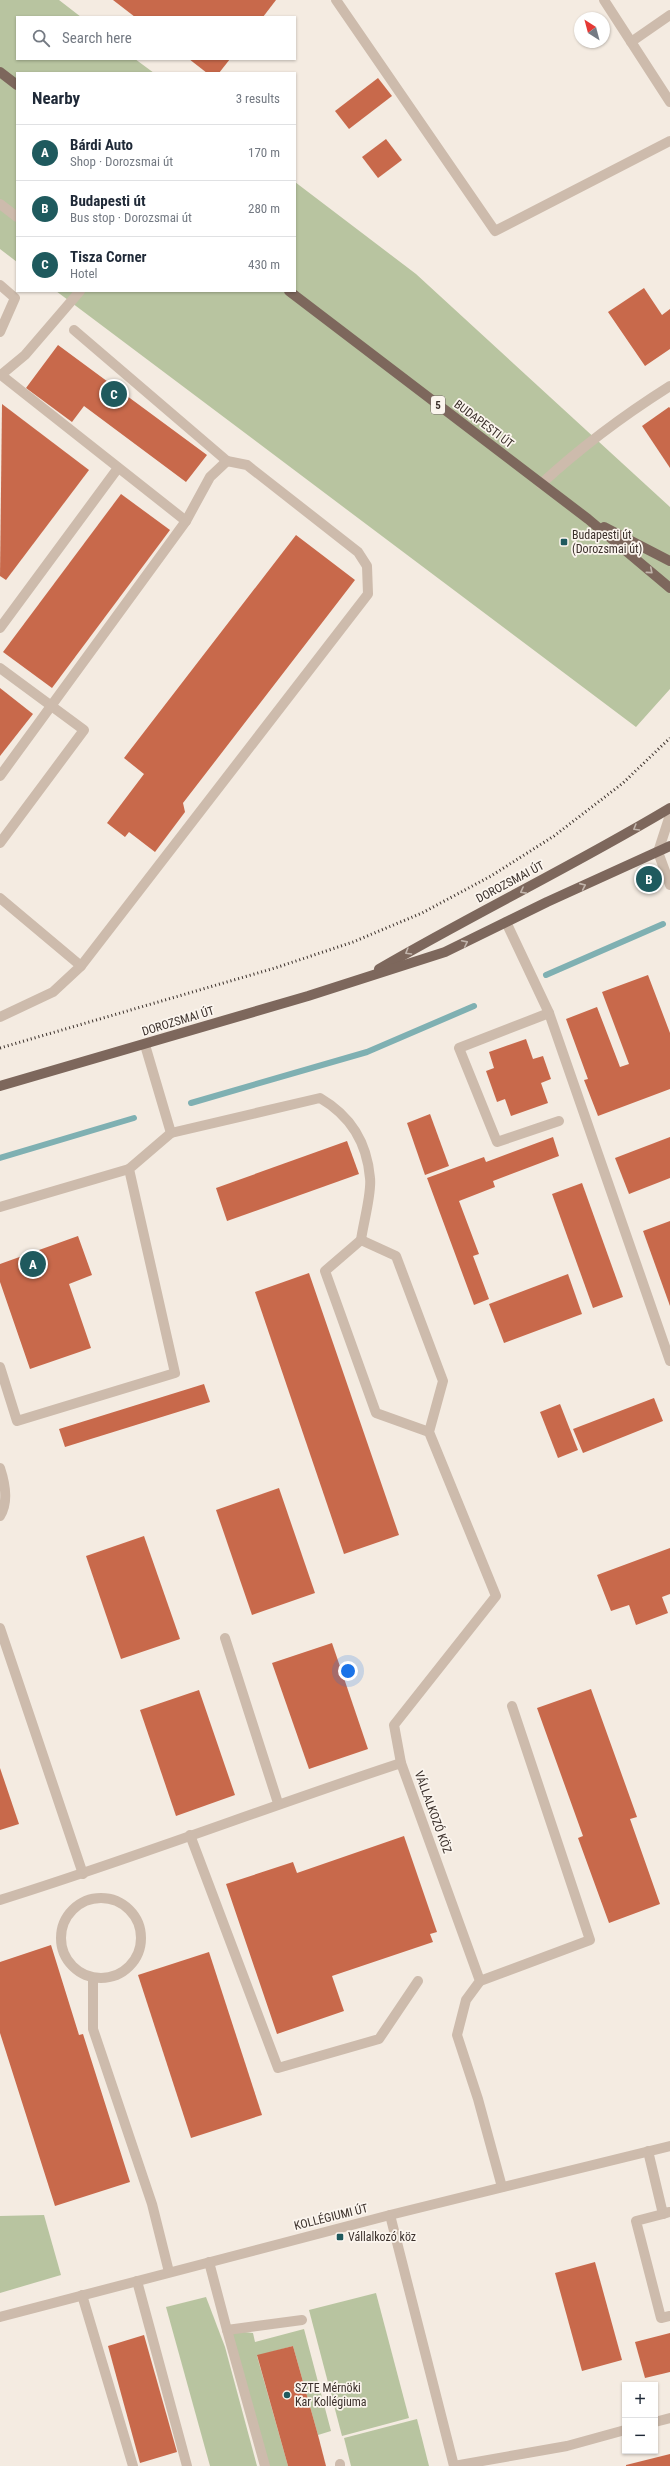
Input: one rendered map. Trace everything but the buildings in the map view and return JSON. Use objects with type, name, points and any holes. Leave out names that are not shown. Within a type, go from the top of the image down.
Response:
[{"type":"main road","points":[[0,72],[16,84]]},
{"type":"main road","name":"BUDAPESTI ÚT","points":[[290,292],[588,519],[670,588]]},
{"type":"main road","name":"BUDAPESTI ÚT","points":[[588,519],[670,561]]},
{"type":"main road","name":"DOROZSMAI ÚT","points":[[362,979],[435,936],[524,891],[670,808]]},
{"type":"main road","name":"DOROZSMAI ÚT","points":[[0,1086],[145,1045],[446,952],[506,922],[670,846]]},
{"type":"street","points":[[336,0],[496,231],[670,141]]},
{"type":"street","points":[[604,0],[670,102]]},
{"type":"street","points":[[631,42],[670,15]]},
{"type":"street","points":[[0,204],[16,216]]},
{"type":"street","points":[[0,285],[16,298],[0,332]]},
{"type":"street","points":[[79,292],[25,355],[0,375],[186,521]]},
{"type":"street","points":[[0,1017],[53,992],[82,966],[368,594],[367,566],[358,552],[247,465],[227,461],[74,330]]},
{"type":"street","points":[[541,484],[571,456],[609,427],[670,386]]},
{"type":"street","points":[[0,776],[53,707],[186,521],[210,477],[227,461]]},
{"type":"street","points":[[0,628],[118,468]]},
{"type":"street","points":[[0,668],[84,730],[0,842]]},
{"type":"street","points":[[670,815],[658,852],[670,885]]},
{"type":"street","points":[[0,898],[82,966]]},
{"type":"street","points":[[506,922],[549,1013],[670,1361]]},
{"type":"street","points":[[549,1013],[459,1048],[497,1142],[559,1121]]},
{"type":"street","points":[[145,1045],[171,1133]]},
{"type":"street","points":[[0,1207],[129,1169],[171,1133],[320,1098],[338,1108],[361,1137],[371,1179],[361,1240],[325,1271],[376,1413],[429,1432]]},
{"type":"street","points":[[0,1367],[17,1421],[175,1373],[129,1169]]},
{"type":"street","points":[[361,1240],[396,1256],[443,1381],[429,1432],[496,1596],[394,1725],[401,1763]]},
{"type":"street","points":[[0,1468],[5,1483],[5,1508],[0,1516]]},
{"type":"street","points":[[0,1628],[83,1874]]},
{"type":"street","points":[[225,1638],[278,1803]]},
{"type":"street","points":[[502,2187],[478,2099],[457,2035],[466,2000],[480,1981],[590,1940],[512,1706]]},
{"type":"street","name":"VÁLLALKOZÓ KÖZ","points":[[0,1900],[83,1874],[278,1803],[401,1763],[480,1981]]},
{"type":"street","points":[[190,1835],[278,2068],[379,2039],[418,1981]]},
{"type":"street","points":[[90,1899],[113,1899],[132,1912],[138,1922],[141,1944],[132,1964],[124,1971],[104,1978],[93,1978],[82,1974],[72,1966],[65,1957],[61,1934],[70,1912],[79,1904],[90,1899]]},
{"type":"street","points":[[93,1978],[93,2029],[152,2204],[170,2272]]},
{"type":"street","name":"KOLLÉGIUMI ÚT","points":[[0,2317],[390,2215],[670,2146]]},
{"type":"street","points":[[648,2151],[667,2213],[636,2221],[661,2318],[670,2316]]},
{"type":"street","points":[[390,2215],[454,2466],[491,2462],[568,2446],[622,2431]]},
{"type":"street","points":[[209,2262],[265,2466]]},
{"type":"street","points":[[137,2281],[187,2466]]},
{"type":"street","points":[[82,2295],[133,2466]]},
{"type":"street","points":[[227,2330],[302,2320]]},
{"type":"street","points":[[658,2421],[670,2418]]},
{"type":"green space","points":[[0,0],[59,0],[80,16],[16,16],[16,60],[136,60],[153,72],[16,72],[16,261],[0,249]]},
{"type":"green space","points":[[296,183],[416,274],[670,507],[670,689],[636,727],[57,292],[296,292]]},
{"type":"green space","points":[[44,2215],[61,2275],[0,2293],[0,2216]]},
{"type":"green space","points":[[376,2293],[409,2418],[342,2436],[309,2310]]},
{"type":"green space","points":[[206,2297],[225,2347],[257,2466],[210,2466],[166,2307]]},
{"type":"green space","points":[[304,2329],[331,2431],[318,2435],[293,2346],[257,2356],[288,2466],[265,2466],[227,2330],[253,2333],[255,2342]]},
{"type":"green space","points":[[417,2419],[429,2466],[351,2466],[344,2438]]},
{"type":"waterway","points":[[546,975],[663,924]]},
{"type":"waterway","points":[[191,1103],[367,1052],[474,1006]]},
{"type":"waterway","points":[[0,1158],[134,1118]]},
{"type":"railway","points":[[0,1048],[275,968],[353,942],[422,913],[491,876],[554,836],[623,783],[670,738]]},
{"type":"place","name":"Tisza Corner","points":[[114,394]]},
{"type":"place","name":"Budapesti út (Dorozsmai út)","points":[[564,542]]},
{"type":"place","name":"Budapesti út","points":[[649,879]]},
{"type":"place","name":"Bárdi Auto","points":[[33,1264]]},
{"type":"place","name":"Vállalkozó köz","points":[[340,2237]]},
{"type":"place","name":"SZTE Mérnöki Kar Kollégiuma","points":[[287,2395]]}]
